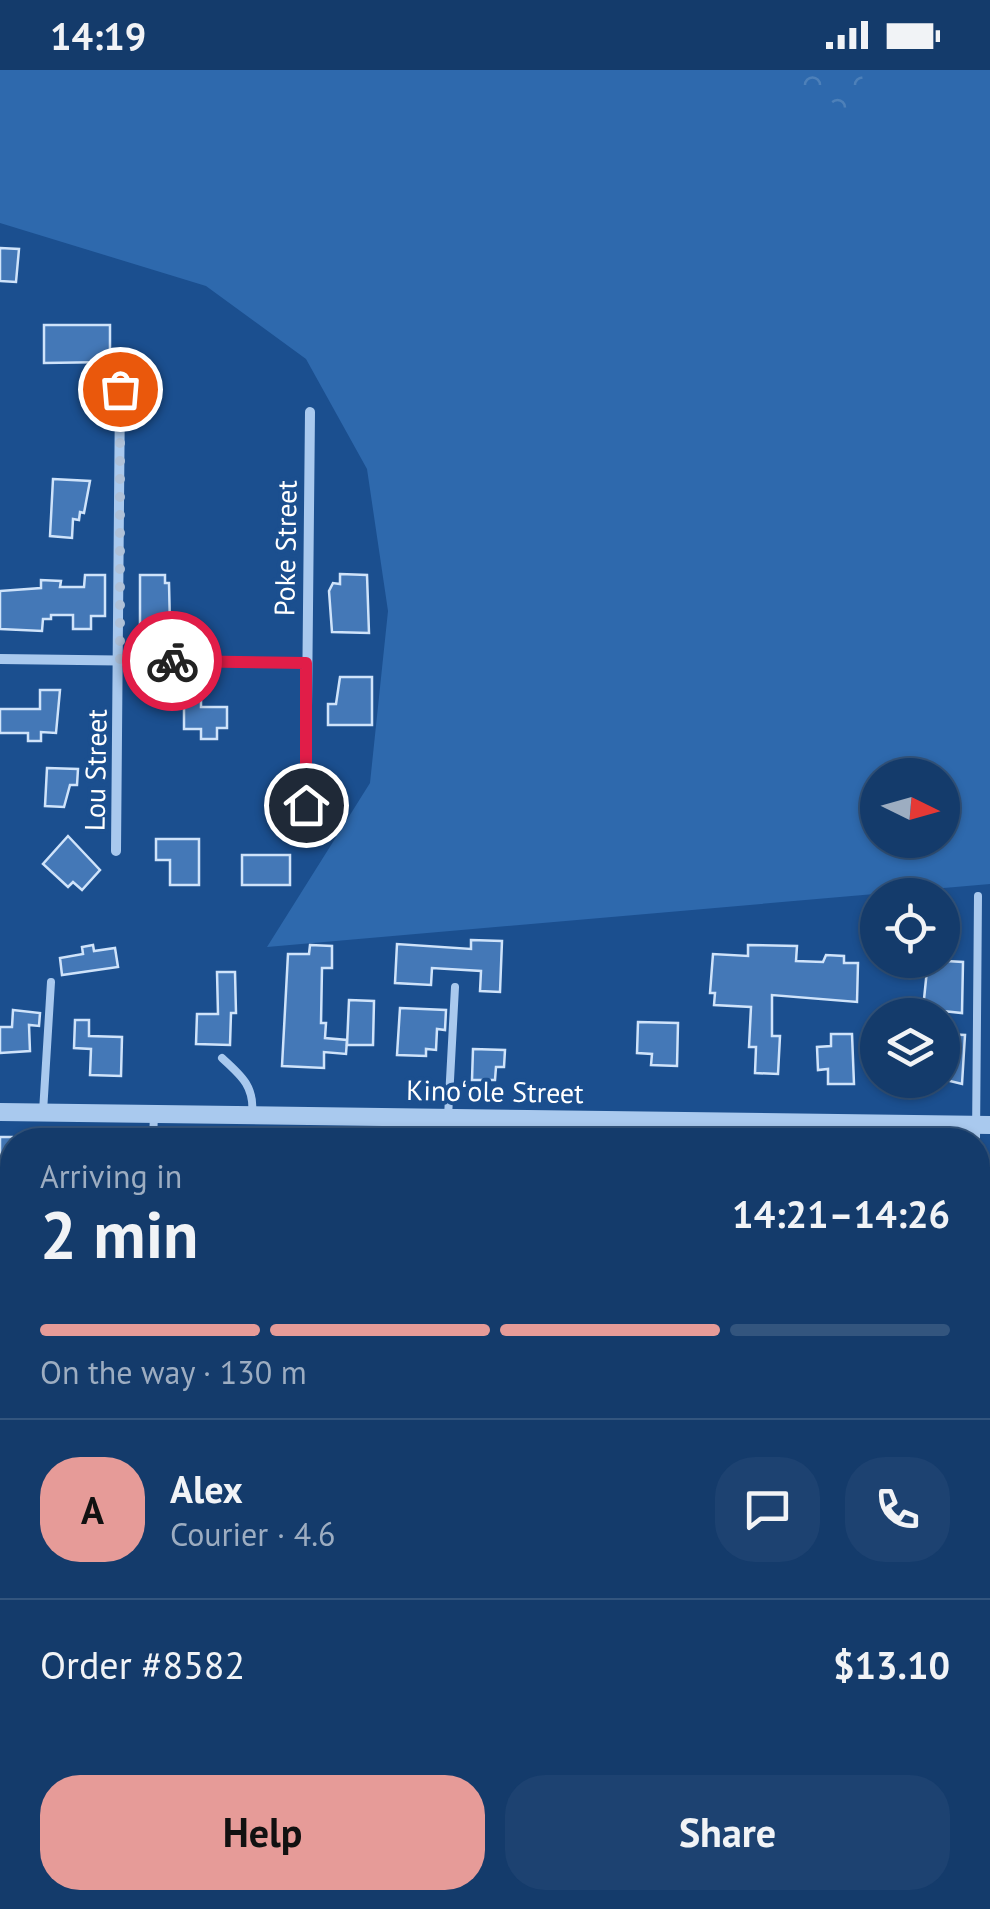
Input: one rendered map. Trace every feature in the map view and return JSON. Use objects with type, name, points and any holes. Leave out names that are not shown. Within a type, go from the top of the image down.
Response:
[{"type":"street","name":"Lou Street","points":[[116,851],[120,389]]},
{"type":"street","name":"Poke Street","points":[[306,805],[310,412]]},
{"type":"street","points":[[0,660],[306,663]]},
{"type":"street","name":"Kinoʻole Street","points":[[0,1112],[892,1128]]},
{"type":"lane","points":[[978,896],[981,1128]]},
{"type":"lane","points":[[43,1112],[51,982]]},
{"type":"lane","points":[[448,1118],[455,987]]},
{"type":"lane","points":[[222,1058],[246,1080],[254,1098],[252,1115]]},
{"type":"lane","points":[[154,1114],[154,1128]]},
{"type":"green space","points":[[0,70],[990,70],[990,884],[960,887],[960,878],[860,878],[860,895],[267,947],[370,783],[388,611],[367,469],[306,359],[206,286],[0,223]]},
{"type":"green space","points":[[795,70],[861,70],[867,102],[846,119],[828,97],[829,81],[812,93],[794,86]]},
{"type":"building","points":[[0,248],[19,249],[16,282],[0,281]]},
{"type":"building","points":[[44,325],[110,325],[110,362],[44,363]]},
{"type":"building","points":[[53,479],[90,481],[84,513],[80,512],[79,520],[73,519],[72,538],[50,536]]},
{"type":"building","points":[[340,574],[367,575],[369,633],[332,632],[329,591],[333,583],[340,584]]},
{"type":"building","points":[[85,575],[105,575],[105,616],[91,616],[91,629],[73,629],[73,615],[51,615],[51,619],[43,619],[42,631],[0,629],[0,591],[41,588],[41,580],[61,581],[60,587],[84,587]]},
{"type":"building","points":[[140,575],[165,575],[165,583],[169,583],[170,626],[140,629]]},
{"type":"building","points":[[340,677],[372,677],[372,725],[328,725],[328,704],[336,704]]},
{"type":"building","points":[[40,690],[60,690],[56,733],[41,732],[41,741],[28,741],[28,733],[0,733],[0,709],[40,709]]},
{"type":"building","points":[[184,693],[201,693],[201,707],[227,707],[227,728],[217,728],[217,739],[201,739],[201,729],[184,729]]},
{"type":"building","points":[[47,768],[78,769],[77,785],[70,785],[64,807],[45,806]]},
{"type":"building","points":[[68,836],[100,870],[82,890],[73,882],[68,887],[43,864]]},
{"type":"building","points":[[156,839],[199,839],[199,885],[170,885],[170,860],[156,860]]},
{"type":"building","points":[[242,855],[290,855],[290,885],[242,885]]},
{"type":"building","points":[[471,940],[502,941],[500,992],[480,991],[481,971],[432,968],[431,985],[395,983],[397,944],[471,949]]},
{"type":"building","points":[[93,945],[94,951],[115,948],[118,967],[62,975],[60,958],[83,954],[82,947]]},
{"type":"building","points":[[310,945],[332,946],[332,968],[322,968],[321,1023],[326,1023],[325,1038],[347,1040],[346,1054],[324,1052],[324,1068],[282,1066],[288,954],[309,954]]},
{"type":"building","points":[[748,945],[797,946],[796,961],[823,962],[826,955],[844,956],[844,963],[858,963],[857,1002],[772,995],[772,1036],[780,1036],[778,1074],[755,1073],[756,1047],[749,1047],[751,1007],[714,1005],[715,993],[710,993],[713,954],[748,956]]},
{"type":"building","points":[[963,962],[962,1013],[960,998],[924,998],[926,978],[960,978]]},
{"type":"building","points":[[217,972],[235,972],[236,1013],[231,1013],[230,1045],[196,1044],[197,1014],[218,1014]]},
{"type":"building","points":[[349,1000],[374,1001],[373,1045],[347,1045]]},
{"type":"building","points":[[400,1008],[446,1010],[445,1030],[437,1029],[436,1050],[426,1049],[426,1056],[397,1055]]},
{"type":"building","points":[[13,1010],[40,1013],[39,1026],[29,1025],[30,1051],[0,1053],[0,1027],[12,1027]]},
{"type":"building","points":[[75,1020],[89,1020],[89,1036],[122,1037],[121,1076],[90,1075],[91,1049],[74,1048]]},
{"type":"building","points":[[638,1022],[678,1023],[677,1066],[651,1065],[652,1054],[637,1053]]},
{"type":"building","points":[[831,1034],[852,1034],[854,1084],[828,1084],[828,1069],[818,1070],[817,1047],[831,1046]]},
{"type":"building","points":[[960,1035],[965,1035],[960,1084]]},
{"type":"building","points":[[473,1049],[505,1050],[504,1067],[496,1067],[495,1080],[472,1080]]},
{"type":"way so far","points":[[120,389],[120,661],[172,661]]},
{"type":"route","points":[[172,661],[306,663],[306,805]]}]
